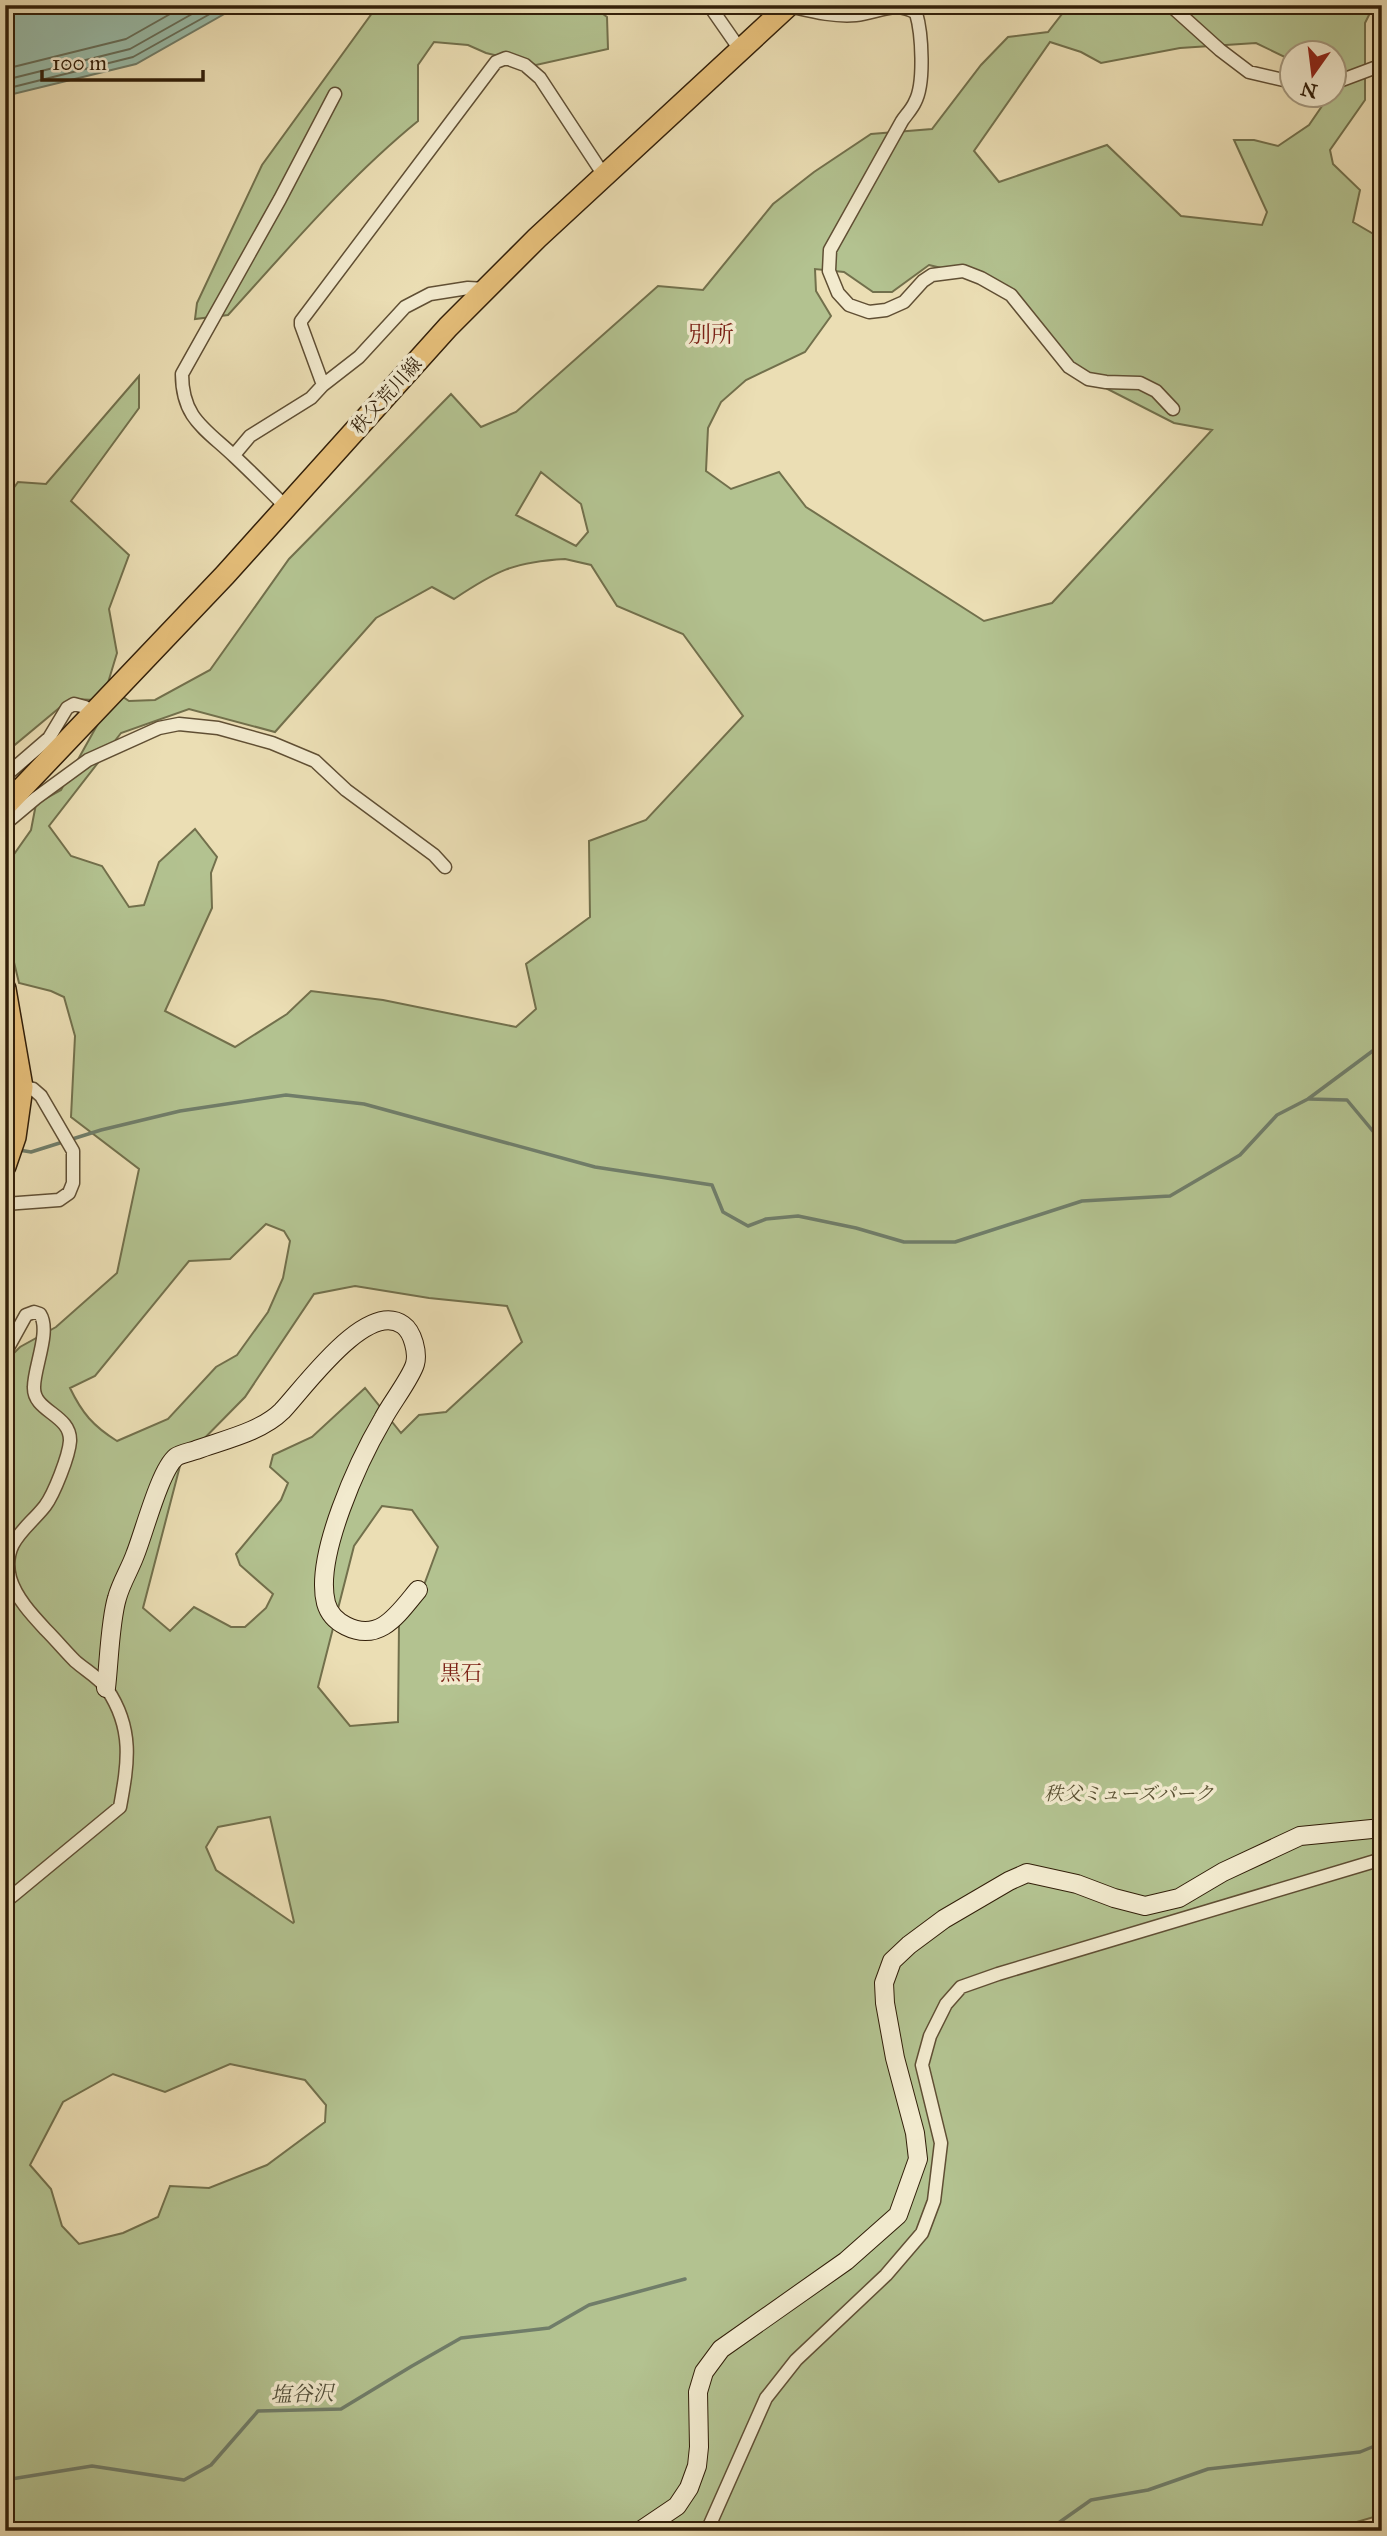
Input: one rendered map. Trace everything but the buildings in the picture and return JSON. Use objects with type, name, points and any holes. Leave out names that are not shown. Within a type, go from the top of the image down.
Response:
[{"type":"main road","name":"秩父荒川線","points":[[5,806],[225,575],[447,327],[789,5]]},
{"type":"main road","points":[[5,989],[16,1078],[15,1137],[5,1166]]},
{"type":"street","points":[[709,5],[741,51]]},
{"type":"street","points":[[789,5],[821,14],[857,15],[891,7],[906,7],[916,13],[919,24],[920,87],[915,102],[830,250],[829,271],[838,293],[849,305],[869,312],[886,310],[904,302],[932,275],[963,271],[1011,295],[1069,367],[1088,379],[1140,383],[1156,391],[1173,409]]},
{"type":"street","points":[[952,5],[965,5]]},
{"type":"street","points":[[1170,5],[1249,72],[1278,79]]},
{"type":"street","points":[[323,385],[301,321],[496,62],[506,58],[525,65],[540,78],[605,177]]},
{"type":"street","points":[[1348,78],[1374,68]]},
{"type":"street","points":[[286,507],[234,455],[198,426],[182,393],[182,374],[280,199],[334,94]]},
{"type":"street","points":[[234,455],[250,436],[311,398],[359,357],[405,307],[430,294],[468,288],[486,289]]},
{"type":"street","points":[[5,776],[48,738],[67,708],[74,704],[85,707],[93,714]]},
{"type":"street","points":[[5,824],[89,760],[159,728],[179,724],[218,727],[272,743],[315,761],[346,790],[434,855],[445,867]]},
{"type":"street","points":[[5,1204],[59,1200],[69,1194],[73,1184],[73,1151],[41,1096],[16,1078]]},
{"type":"street","points":[[5,1353],[26,1315],[34,1312],[40,1314],[44,1320],[33,1389],[38,1403],[66,1425],[70,1441],[60,1474],[46,1504],[13,1540],[10,1576],[20,1599],[38,1622],[73,1659],[106,1688],[124,1725],[128,1758],[120,1807],[5,1902]]},
{"type":"street","points":[[106,1688],[116,1600],[164,1476],[176,1457],[262,1425],[279,1414],[327,1360],[356,1334],[370,1324],[383,1320],[403,1325],[410,1333],[415,1348],[415,1364],[381,1421],[355,1472],[337,1516],[324,1586],[326,1604],[335,1621],[356,1631],[372,1631],[388,1623],[418,1590]]},
{"type":"street","points":[[640,2531],[677,2506],[690,2488],[699,2448],[698,2392],[704,2372],[721,2349],[846,2261],[898,2215],[918,2159],[915,2133],[895,2058],[885,2003],[884,1983],[892,1961],[944,1919],[1027,1873],[1065,1881],[1145,1906],[1179,1898],[1223,1872],[1300,1836],[1382,1828]]},
{"type":"street","points":[[707,2531],[766,2398],[796,2360],[886,2275],[922,2233],[934,2201],[942,2143],[922,2065],[930,2035],[946,2004],[961,1987],[1382,1859]]},
{"type":"green space","points":[[378,5],[591,5],[607,17],[608,49],[536,65],[486,53],[468,45],[434,42],[418,65],[418,121],[343,190],[228,315],[195,319],[197,303],[262,165]]},
{"type":"green space","name":"秩父ミューズパーク","points":[[1069,5],[1374,5],[1365,23],[1365,100],[1330,150],[1333,164],[1360,190],[1353,222],[1382,239],[1382,2518],[1377,2516],[1326,2531],[5,2531],[5,1362],[20,1347],[56,1327],[117,1273],[139,1169],[71,1117],[75,1036],[64,997],[19,983],[5,925],[5,867],[31,830],[36,804],[61,790],[100,720],[95,700],[70,699],[5,753],[5,500],[18,482],[46,484],[139,376],[139,408],[71,501],[129,555],[109,609],[117,653],[107,686],[129,701],[155,700],[210,670],[289,559],[451,394],[481,427],[516,412],[658,286],[703,290],[773,204],[814,172],[871,134],[932,129],[981,65],[1008,37],[1048,32]],"holes":[[[1278,38],[1348,38],[1348,108],[1321,108],[1309,125],[1278,146],[1254,140],[1234,140],[1267,212],[1262,225],[1181,216],[1107,145],[999,182],[974,151],[1050,42],[1081,52],[1101,63],[1180,48],[1256,43],[1278,54]],[[929,265],[982,278],[1011,295],[1083,378],[1174,423],[1212,430],[1052,603],[984,621],[806,507],[779,472],[731,489],[706,471],[708,428],[721,402],[746,380],[805,352],[831,316],[816,291],[815,269],[844,272],[873,292],[892,292]],[[541,472],[581,504],[588,532],[576,546],[516,515]],[[565,559],[591,565],[617,606],[683,634],[743,716],[646,820],[589,841],[590,917],[526,964],[536,1009],[516,1027],[383,1000],[311,991],[287,1014],[235,1047],[165,1011],[212,908],[211,873],[217,857],[195,829],[159,862],[144,905],[129,907],[102,866],[71,856],[49,826],[121,733],[189,709],[275,732],[376,618],[432,587],[454,599],[506,570],[532,563]],[[266,1224],[284,1231],[290,1241],[283,1278],[268,1312],[237,1355],[216,1367],[168,1419],[117,1441],[89,1418],[70,1388],[95,1376],[189,1261],[230,1259]],[[355,1286],[429,1298],[507,1306],[522,1342],[446,1412],[419,1415],[401,1433],[365,1388],[312,1437],[273,1455],[270,1467],[288,1483],[281,1500],[236,1554],[240,1565],[273,1594],[266,1608],[245,1627],[231,1627],[194,1607],[170,1631],[143,1608],[181,1462],[245,1397],[314,1294]],[[382,1506],[412,1510],[438,1547],[424,1585],[399,1625],[398,1722],[350,1726],[318,1687],[354,1546]],[[270,1817],[294,1922],[216,1870],[206,1847],[218,1827]],[[230,2064],[305,2080],[326,2105],[325,2122],[267,2165],[209,2188],[170,2186],[158,2217],[123,2233],[79,2244],[62,2226],[51,2189],[30,2165],[63,2102],[113,2074],[165,2092]]]},
{"type":"water","points":[[5,5],[240,5],[136,64],[5,96]]},
{"type":"waterway","points":[[19,1150],[31,1152],[101,1130],[180,1111],[286,1095],[364,1104],[595,1167],[712,1185],[723,1212],[748,1226],[766,1219],[798,1216],[856,1228],[904,1242],[955,1242],[1082,1201],[1170,1196],[1240,1155],[1277,1115],[1308,1099],[1382,1044]]},
{"type":"waterway","points":[[1309,1099],[1347,1100],[1382,1142]]},
{"type":"waterway","name":"塩谷沢","points":[[5,2480],[92,2466],[184,2480],[211,2465],[258,2411],[341,2409],[461,2338],[549,2328],[589,2305],[685,2279]]},
{"type":"waterway","points":[[1047,2531],[1091,2500],[1148,2490],[1208,2469],[1360,2452],[1382,2443]]},
{"type":"district","name":"別所","points":[[711,334]]},
{"type":"district","name":"黒石","points":[[461,1673]]}]
